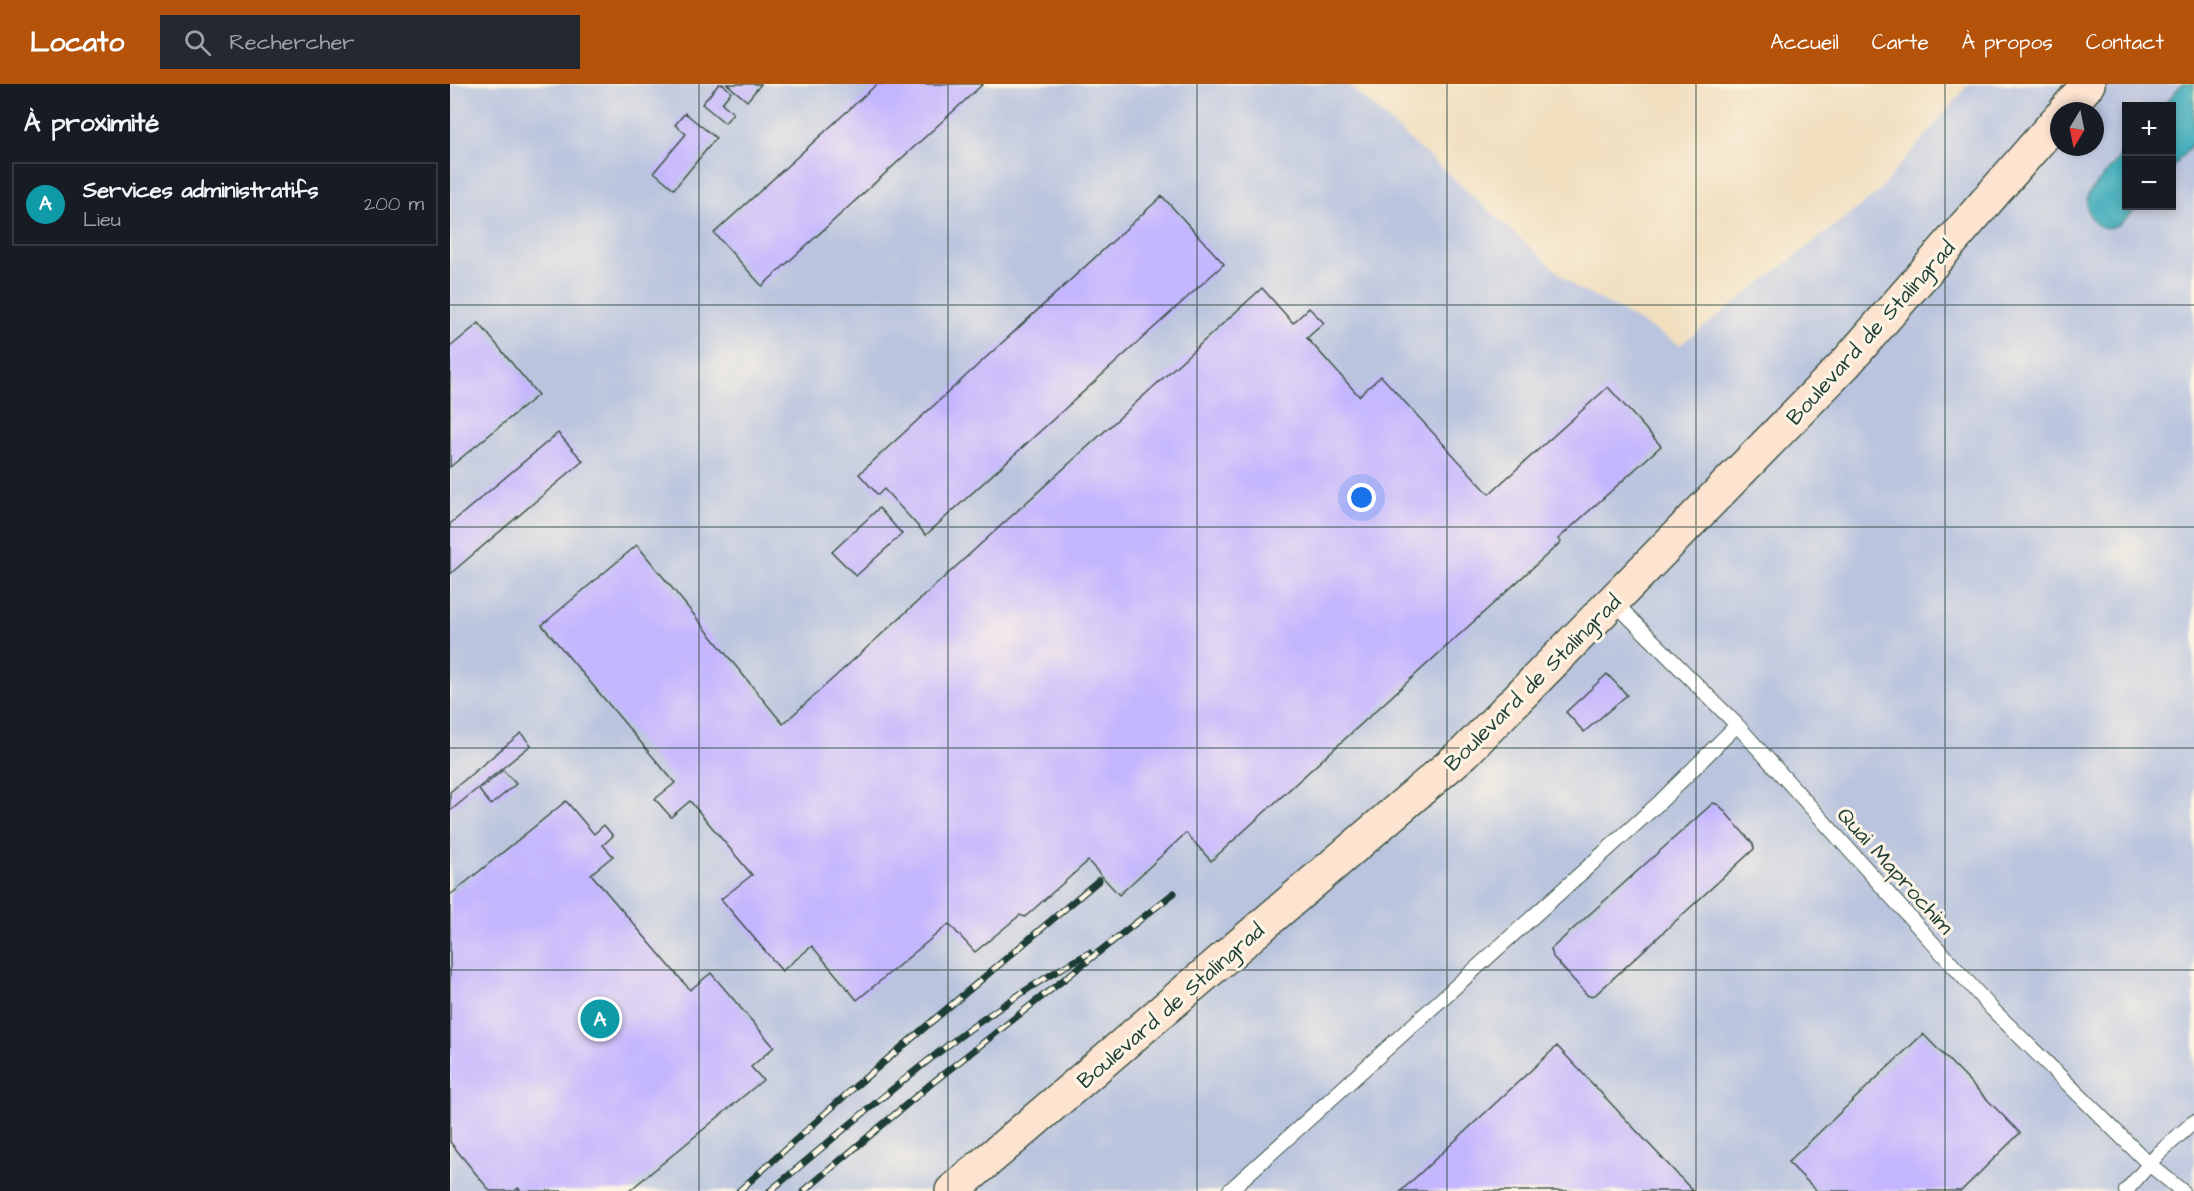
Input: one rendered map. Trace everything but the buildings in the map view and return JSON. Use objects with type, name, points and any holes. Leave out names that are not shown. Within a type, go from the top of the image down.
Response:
[{"type":"main road","points":[[2073,102],[2088,84]]},
{"type":"main road","name":"Boulevard de Stalingrad","points":[[952,1191],[1465,752],[1846,363],[2050,128]]},
{"type":"lane","name":"Quai Maprochim","points":[[1614,602],[1737,725],[1992,1009],[2149,1164],[2182,1191]]},
{"type":"lane","points":[[1229,1191],[1659,803],[1737,725]]},
{"type":"lane","points":[[2126,1191],[2149,1164],[2194,1122]]},
{"type":"shaded area","points":[[450,84],[1347,84],[1576,288],[1609,304],[1680,345],[1875,195],[1969,84],[2194,84],[2194,1191],[450,1191]]},
{"type":"water","points":[[2182,84],[2194,84],[2194,142],[2176,163],[2176,102],[2166,102]]},
{"type":"water","points":[[2122,155],[2122,210],[2135,210],[2117,225],[2103,227],[2097,225],[2090,215],[2088,194]]},
{"type":"railway","points":[[739,1191],[858,1084],[1099,880]]},
{"type":"railway","points":[[804,1191],[932,1083],[1174,893]]},
{"type":"railway","points":[[770,1191],[923,1064],[963,1034],[1004,1005],[1089,953]]},
{"type":"place","name":"Services administratifs","points":[[600,1019]]}]
